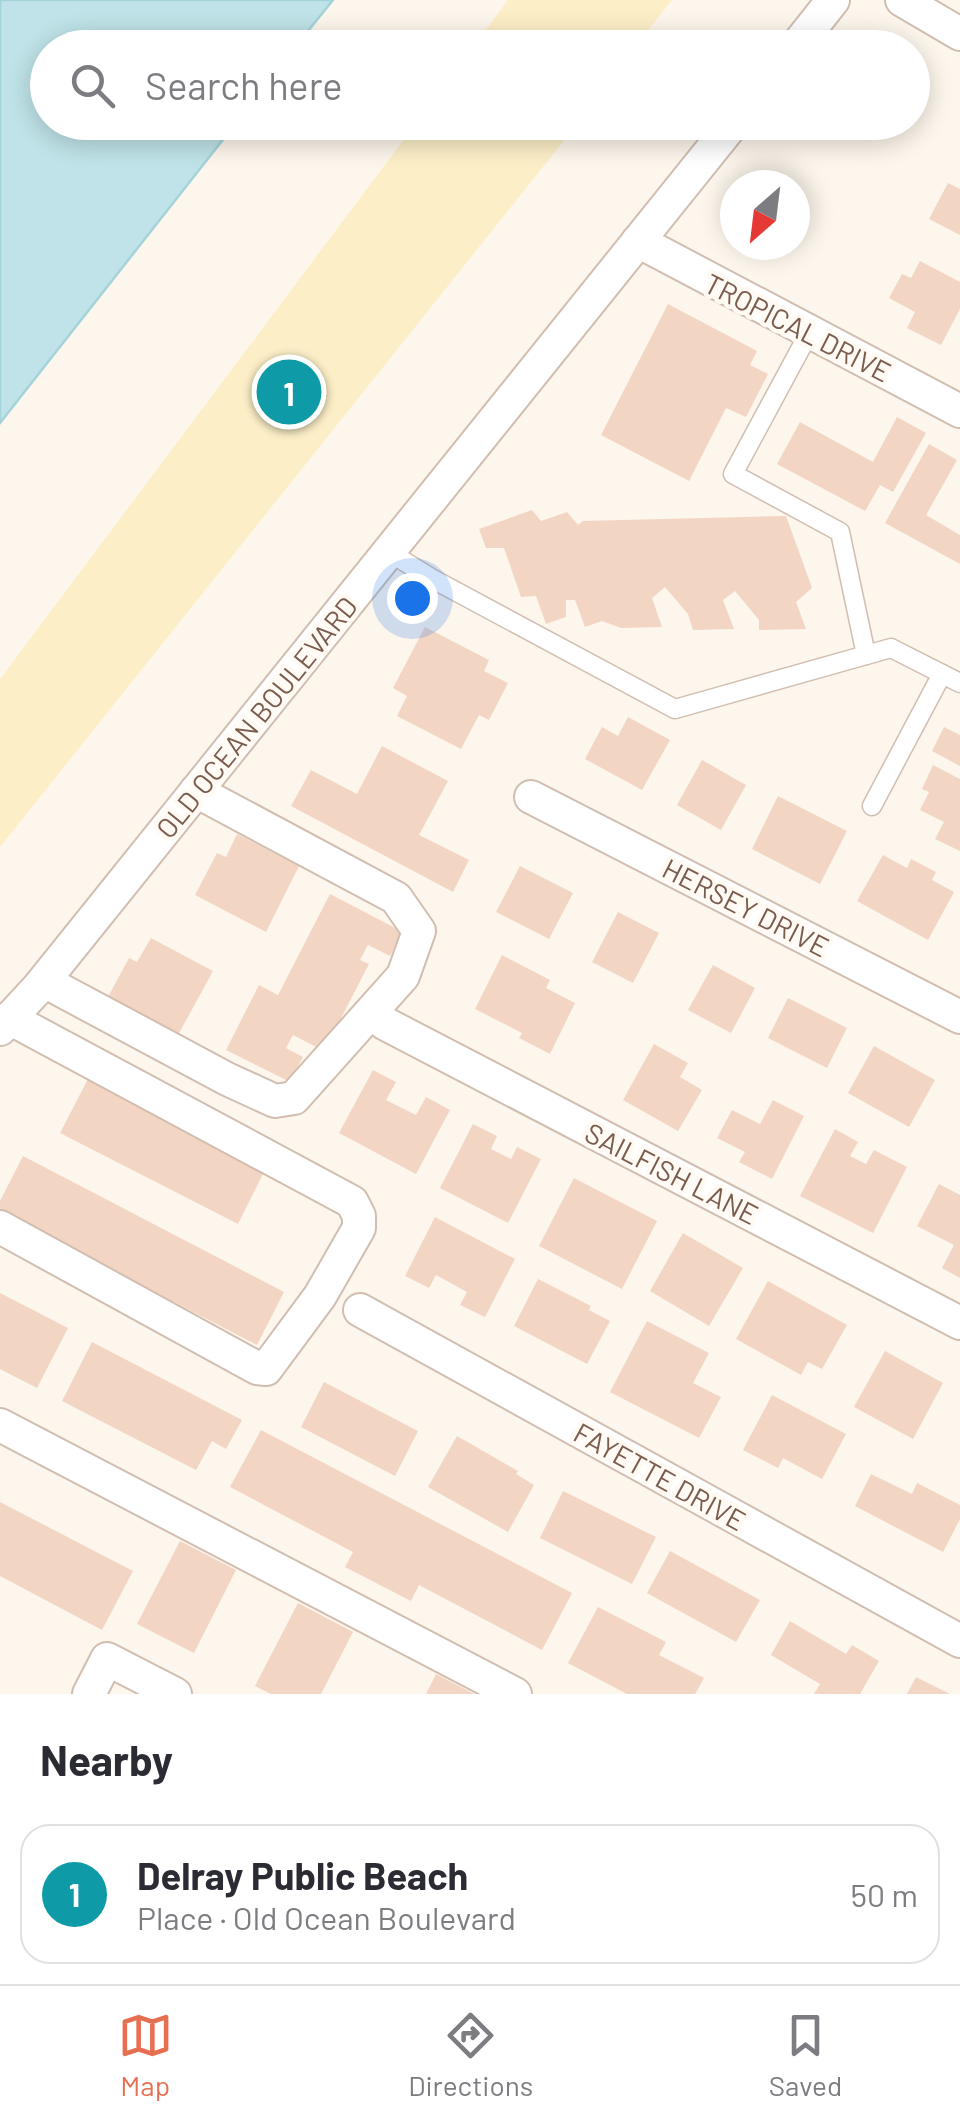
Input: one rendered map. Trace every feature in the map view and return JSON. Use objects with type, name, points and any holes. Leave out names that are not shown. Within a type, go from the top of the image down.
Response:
[{"type":"street","points":[[809,30],[833,0]]},
{"type":"street","points":[[902,0],[960,34]]},
{"type":"street","name":"OLD OCEAN BOULEVARD","points":[[4,1024],[44,981],[719,140]]},
{"type":"street","name":"TROPICAL DRIVE","points":[[638,241],[960,412]]},
{"type":"street","points":[[44,981],[275,1101],[294,1098],[403,976],[420,932],[396,898],[196,791]]},
{"type":"street","name":"HERSEY DRIVE","points":[[531,796],[960,1017]]},
{"type":"street","name":"SAILFISH LANE","points":[[384,1023],[960,1323]]},
{"type":"street","points":[[0,1227],[257,1368],[266,1369],[320,1296],[359,1228],[359,1216],[352,1202],[4,1024]]},
{"type":"street","name":"FAYETTE DRIVE","points":[[360,1310],[960,1641]]},
{"type":"street","points":[[0,1425],[515,1694]]},
{"type":"street","points":[[89,1694],[107,1659],[176,1694]]},
{"type":"lane","points":[[809,333],[734,474],[840,532],[866,655]]},
{"type":"lane","points":[[389,552],[675,709],[891,648],[960,684]]},
{"type":"lane","points":[[872,806],[942,674]]},
{"type":"sand","points":[[508,0],[672,0],[648,30],[486,30]]},
{"type":"sand","points":[[404,140],[564,140],[0,847],[0,679]]},
{"type":"water","points":[[0,0],[333,0],[309,30],[30,30],[30,140],[223,140],[0,423]]},
{"type":"building","points":[[948,183],[960,189],[960,235],[929,219]]},
{"type":"building","points":[[920,261],[960,282],[960,309],[941,345],[907,328],[915,312],[889,298],[902,274],[911,278]]},
{"type":"building","points":[[668,304],[757,351],[750,365],[768,374],[746,417],[726,408],[689,481],[601,435]]},
{"type":"building","points":[[897,417],[926,433],[893,492],[880,485],[865,511],[777,464],[800,422],[873,462]]},
{"type":"building","points":[[929,444],[957,460],[926,515],[960,535],[960,564],[885,523]]},
{"type":"building","points":[[532,510],[541,521],[567,512],[578,525],[583,521],[786,516],[812,588],[796,602],[806,629],[759,630],[759,620],[735,591],[723,600],[734,629],[693,630],[688,614],[665,587],[652,598],[662,627],[621,628],[602,621],[585,627],[575,600],[566,600],[566,617],[546,624],[536,596],[521,597],[504,548],[486,548],[479,529]]},
{"type":"building","points":[[425,627],[489,660],[484,671],[508,683],[489,720],[479,715],[461,749],[397,716],[407,696],[393,688]]},
{"type":"building","points":[[628,717],[670,740],[642,790],[585,759],[602,727],[618,736]]},
{"type":"building","points":[[944,727],[960,735],[960,766],[932,751]]},
{"type":"building","points":[[382,746],[448,781],[419,835],[469,860],[453,892],[291,806],[311,770],[357,794]]},
{"type":"building","points":[[702,760],[746,785],[721,830],[677,805]]},
{"type":"building","points":[[933,765],[960,779],[960,851],[935,839],[944,822],[920,810],[929,792],[922,789]]},
{"type":"building","points":[[778,796],[847,831],[820,884],[752,849]]},
{"type":"building","points":[[237,834],[299,866],[266,932],[195,895],[217,853],[226,857]]},
{"type":"building","points":[[883,855],[907,868],[911,859],[936,872],[932,880],[954,892],[928,940],[857,901]]},
{"type":"building","points":[[520,866],[573,893],[549,939],[496,912]]},
{"type":"building","points":[[330,894],[403,932],[390,956],[368,945],[360,960],[369,964],[324,1051],[293,1035],[286,1048],[303,1057],[290,1082],[226,1050],[259,985],[278,995]]},
{"type":"building","points":[[618,912],[659,933],[633,983],[592,962]]},
{"type":"building","points":[[151,938],[213,971],[178,1035],[108,997],[129,958],[137,962]]},
{"type":"building","points":[[502,955],[550,980],[546,988],[575,1003],[550,1054],[519,1038],[522,1033],[475,1009]]},
{"type":"building","points":[[713,965],[755,988],[731,1033],[688,1010]]},
{"type":"building","points":[[788,998],[847,1028],[827,1068],[768,1038]]},
{"type":"building","points":[[654,1044],[688,1063],[680,1077],[702,1090],[678,1131],[623,1100]]},
{"type":"building","points":[[874,1046],[935,1080],[909,1127],[848,1093]]},
{"type":"building","points":[[373,1070],[396,1082],[386,1100],[416,1115],[426,1097],[450,1110],[416,1174],[339,1133]]},
{"type":"building","points":[[88,1079],[265,1170],[238,1224],[60,1133]]},
{"type":"building","points":[[773,1100],[804,1116],[772,1179],[739,1162],[745,1152],[717,1138],[732,1110],[760,1124]]},
{"type":"building","points":[[473,1124],[497,1136],[491,1149],[511,1159],[517,1147],[541,1159],[508,1223],[440,1188]]},
{"type":"building","points":[[835,1129],[858,1142],[850,1156],[866,1164],[874,1150],[907,1167],[873,1233],[800,1196]]},
{"type":"building","points":[[23,1156],[284,1292],[257,1345],[0,1212],[0,1201]]},
{"type":"building","points":[[574,1178],[657,1221],[622,1289],[539,1246]]},
{"type":"building","points":[[939,1184],[960,1195],[960,1278],[942,1268],[954,1245],[917,1226]]},
{"type":"building","points":[[435,1217],[515,1259],[485,1317],[460,1305],[467,1292],[436,1275],[429,1288],[405,1276]]},
{"type":"building","points":[[683,1233],[743,1268],[709,1326],[650,1291]]},
{"type":"building","points":[[538,1279],[591,1306],[589,1310],[610,1321],[587,1364],[514,1326]]},
{"type":"building","points":[[768,1281],[847,1325],[822,1369],[808,1362],[801,1375],[736,1339]]},
{"type":"building","points":[[0,1293],[68,1328],[37,1388],[0,1369]]},
{"type":"building","points":[[647,1321],[709,1353],[693,1383],[721,1397],[699,1438],[610,1392]]},
{"type":"building","points":[[92,1342],[242,1420],[226,1449],[212,1441],[196,1470],[62,1401]]},
{"type":"building","points":[[885,1351],[943,1383],[913,1439],[854,1407]]},
{"type":"building","points":[[324,1382],[418,1431],[395,1476],[301,1427]]},
{"type":"building","points":[[772,1395],[846,1434],[822,1479],[783,1458],[778,1468],[743,1450]]},
{"type":"building","points":[[261,1430],[572,1593],[542,1650],[419,1585],[411,1601],[345,1567],[353,1552],[230,1487]]},
{"type":"building","points":[[457,1436],[518,1471],[516,1474],[534,1485],[508,1532],[428,1487]]},
{"type":"building","points":[[871,1474],[912,1494],[917,1483],[960,1505],[960,1519],[943,1552],[855,1506]]},
{"type":"building","points":[[563,1491],[656,1537],[632,1584],[540,1538]]},
{"type":"building","points":[[0,1502],[133,1571],[102,1630],[0,1576]]},
{"type":"building","points":[[180,1541],[236,1570],[194,1653],[137,1624]]},
{"type":"building","points":[[670,1551],[760,1600],[736,1642],[647,1593]]},
{"type":"building","points":[[298,1603],[353,1632],[321,1694],[271,1694],[255,1686]]},
{"type":"building","points":[[598,1607],[666,1642],[659,1655],[704,1678],[695,1694],[627,1694],[568,1663]]},
{"type":"building","points":[[790,1621],[846,1654],[852,1645],[879,1661],[860,1694],[814,1694],[820,1684],[771,1655]]},
{"type":"building","points":[[436,1674],[474,1694],[426,1694]]},
{"type":"building","points":[[916,1677],[950,1694],[907,1694]]},
{"type":"place","name":"Delray Public Beach","points":[[289,392]]}]
